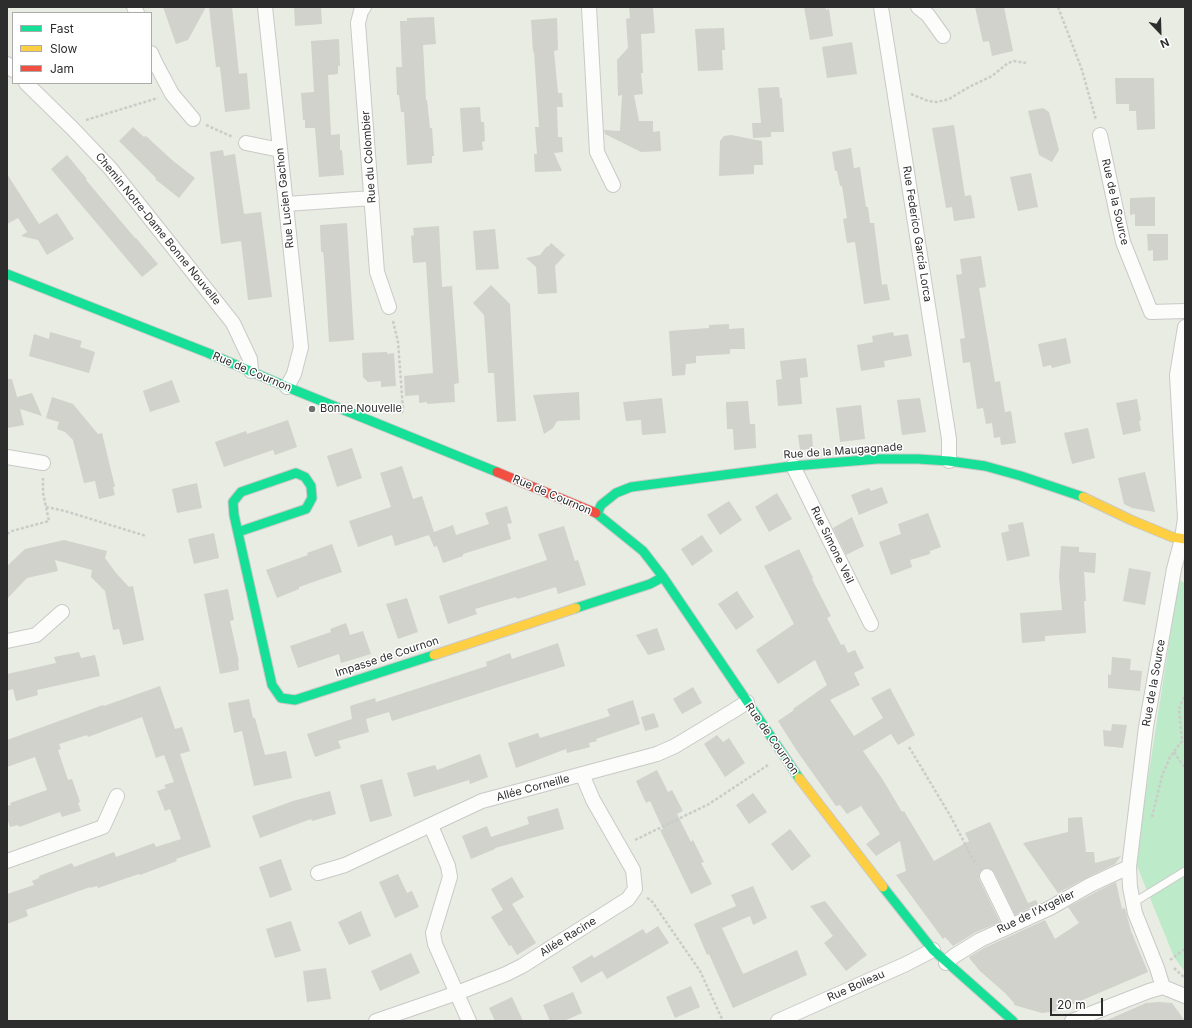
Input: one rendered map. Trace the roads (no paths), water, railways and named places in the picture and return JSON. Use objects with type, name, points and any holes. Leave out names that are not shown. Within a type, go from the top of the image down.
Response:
[{"type":"street","name":"Rue Lucien Gachon","points":[[265,7],[301,347],[294,374],[287,387]]},
{"type":"street","name":"Rue du Colombier","points":[[364,7],[360,11],[358,23],[377,272],[389,307]]},
{"type":"street","points":[[589,7],[597,152],[613,185]]},
{"type":"street","name":"Rue Federico García Lorca","points":[[881,7],[949,439],[949,461]]},
{"type":"street","points":[[918,7],[928,15],[943,36]]},
{"type":"street","points":[[152,56],[172,94],[193,119]]},
{"type":"street","name":"Chemin Notre-Dame Bonne Nouvelle","points":[[27,84],[73,129],[115,174],[234,323],[250,359],[251,371]]},
{"type":"street","name":"Rue de la Source","points":[[1100,135],[1123,242],[1151,312],[1185,311]]},
{"type":"street","points":[[246,143],[280,150]]},
{"type":"street","points":[[286,204],[372,198]]},
{"type":"street","name":"Rue de Cournon","points":[[7,274],[251,371],[597,514],[643,551],[663,577],[809,791],[891,900],[933,950],[946,963],[1013,1021]]},
{"type":"street","name":"Rue de la Source","points":[[1163,987],[1135,913],[1130,887],[1129,867],[1146,727],[1174,569],[1184,539],[1185,518],[1177,375],[1185,327]]},
{"type":"street","points":[[7,457],[43,463]]},
{"type":"street","name":"Rue de la Maugagnade","points":[[597,514],[601,505],[616,493],[631,487],[793,466],[877,459],[918,459],[949,461],[985,466],[1021,476],[1087,498],[1131,520],[1172,537],[1184,539]]},
{"type":"street","name":"Rue Simone Veil","points":[[793,466],[871,624]]},
{"type":"street","name":"Impasse de Cournon","points":[[238,532],[306,509],[312,498],[311,486],[305,477],[296,473],[241,492],[233,502],[234,515],[272,685],[280,698],[295,700],[650,584],[663,577]]},
{"type":"street","points":[[7,641],[36,635],[62,612]]},
{"type":"street","name":"Allée Corneille","points":[[318,873],[346,865],[482,801],[657,754],[675,746],[747,702]]},
{"type":"street","name":"Allée Racine","points":[[376,1021],[457,993],[506,974],[522,966],[628,899],[634,889],[633,870],[592,800],[582,774]]},
{"type":"street","points":[[7,861],[103,827],[117,796]]},
{"type":"street","points":[[431,826],[448,866],[450,877],[433,933],[434,944],[470,1021]]},
{"type":"street","name":"Rue de l'Argelier","points":[[946,963],[954,956],[980,940],[1050,908],[1090,885],[1129,867]]},
{"type":"street","points":[[987,876],[1012,925]]},
{"type":"street","name":"Rue Boileau","points":[[778,1021],[912,962],[933,950]]},
{"type":"street","points":[[1072,1021],[1163,987],[1185,996]]},
{"type":"lane","points":[[1133,904],[1185,871]]},
{"type":"place","name":"Bonne Nouvelle","points":[[312,409]]}]
